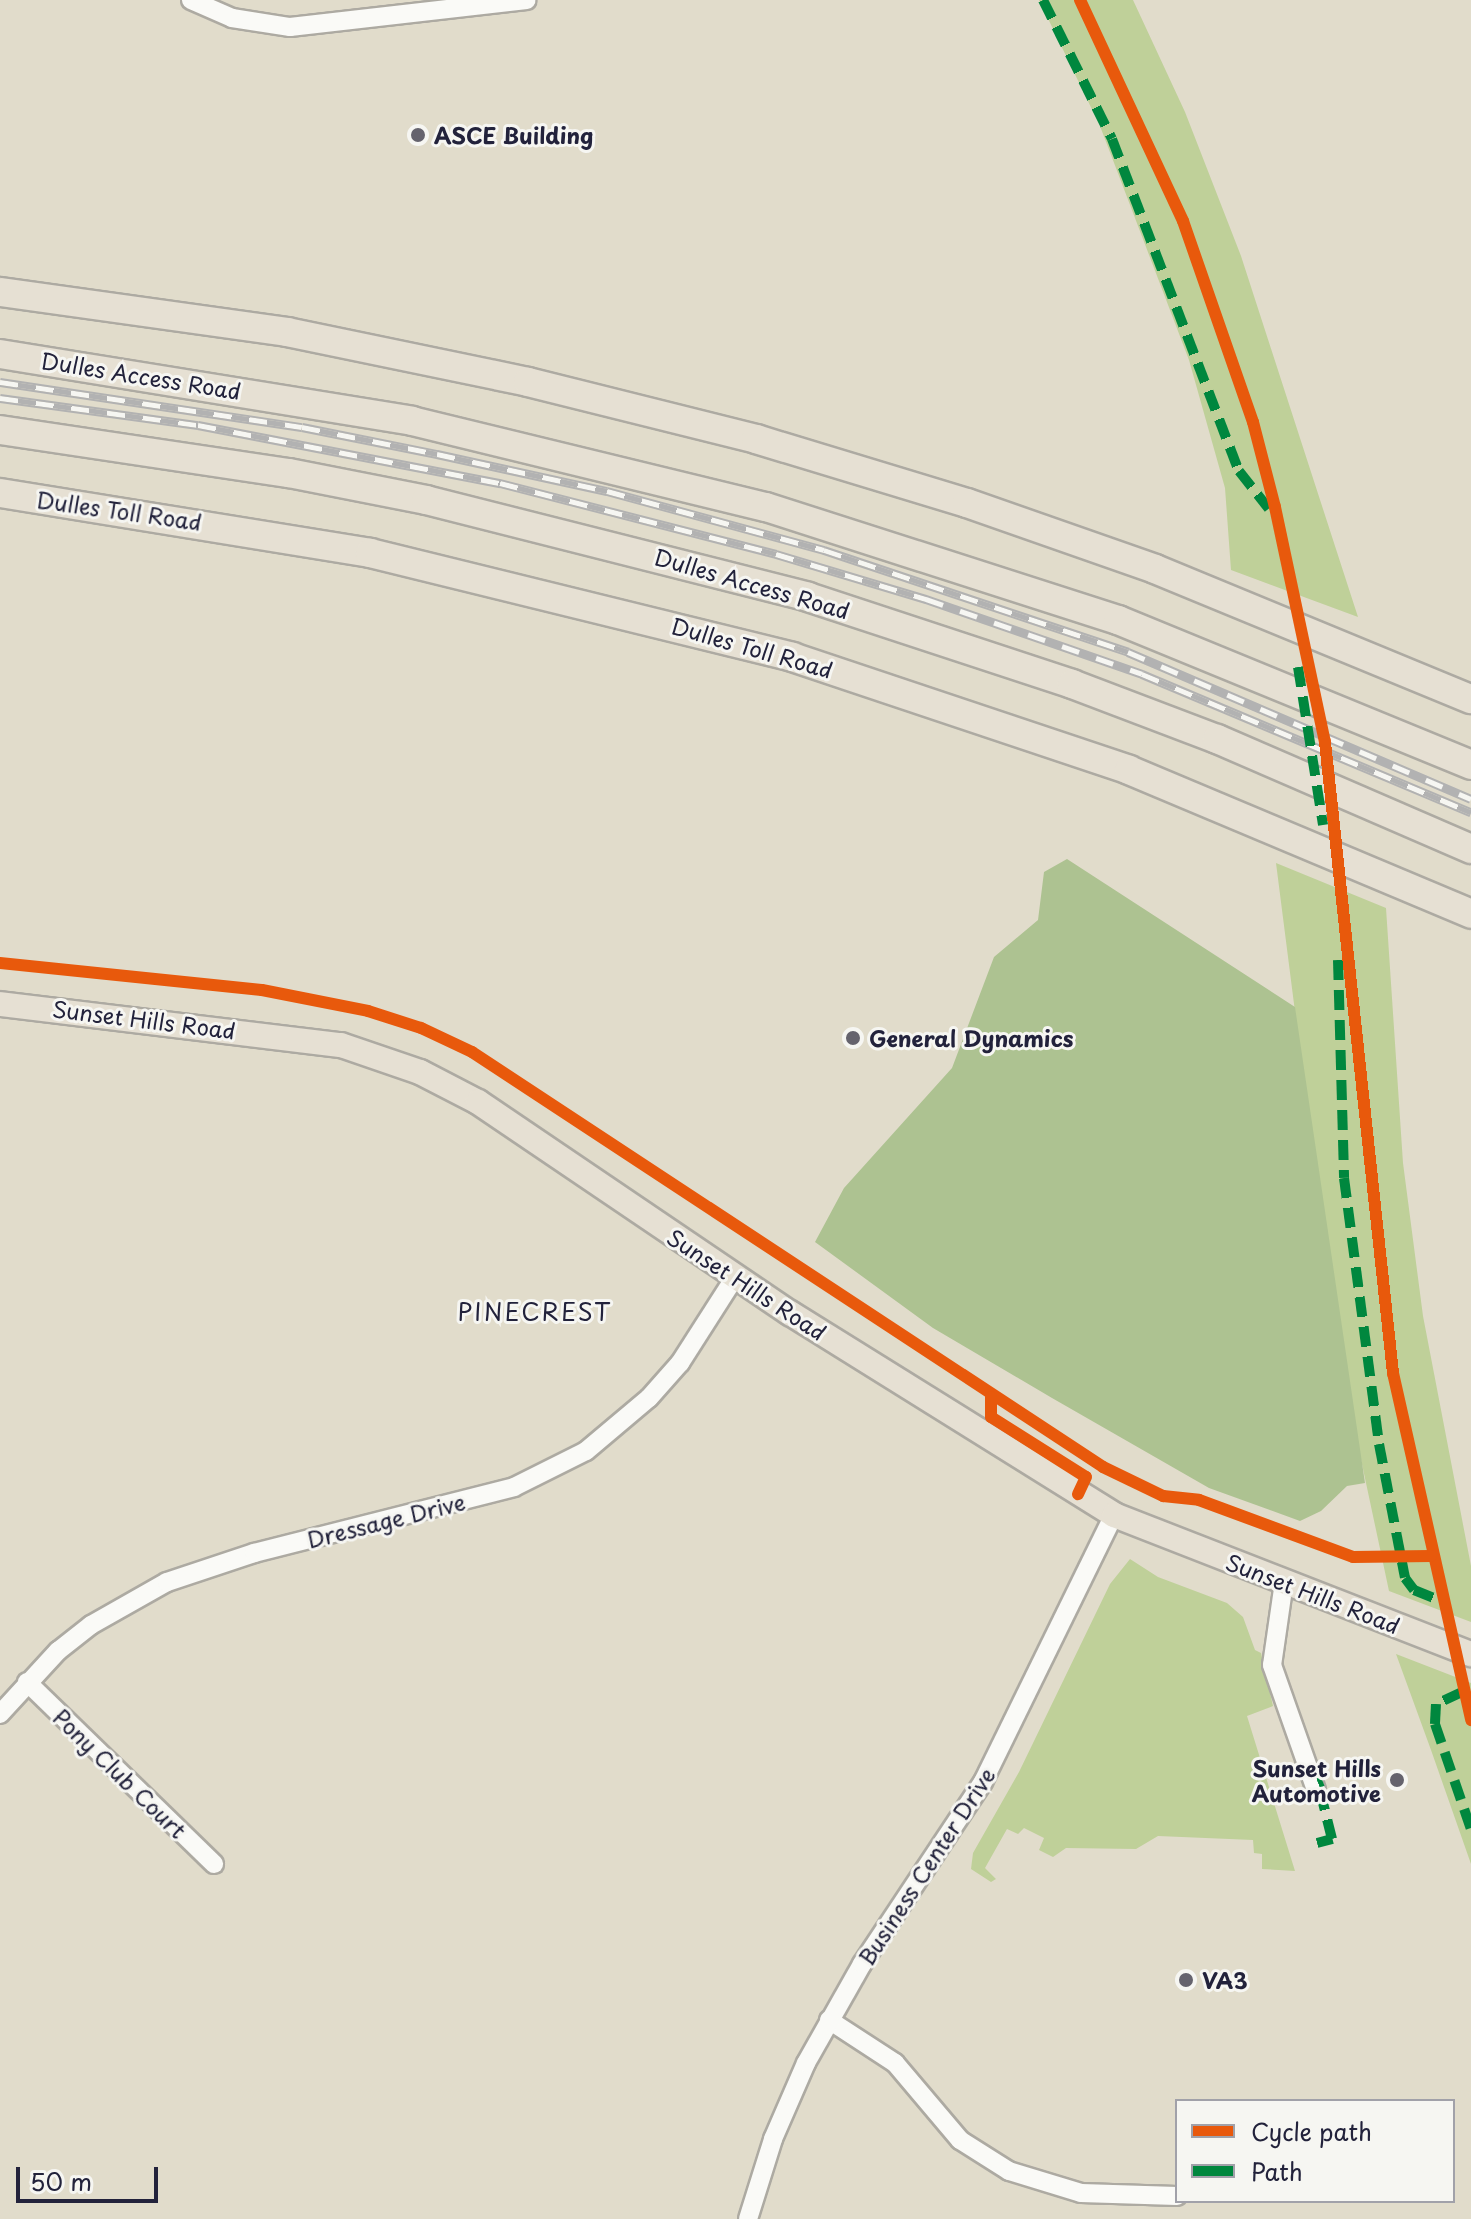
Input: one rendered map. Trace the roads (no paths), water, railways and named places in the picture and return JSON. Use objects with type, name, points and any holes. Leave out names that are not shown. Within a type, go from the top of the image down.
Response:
[{"type":"highway","points":[[0,292],[287,332],[648,410],[871,472],[1222,594],[1471,699]]},
{"type":"highway","name":"Dulles Access Road","points":[[0,354],[331,405],[629,470],[909,549],[1239,667],[1471,765]]},
{"type":"highway","name":"Dulles Access Road","points":[[0,430],[289,473],[573,534],[928,635],[1252,754],[1471,849]]},
{"type":"highway","name":"Dulles Toll Road","points":[[0,493],[246,530],[635,615],[792,657],[1003,724],[1264,824],[1471,914]]},
{"type":"main road","name":"Sunset Hills Road","points":[[0,1004],[341,1045],[396,1062],[478,1102],[735,1277],[1114,1515],[1471,1654]]},
{"type":"street","points":[[191,0],[232,18],[290,27],[526,0]]},
{"type":"street","name":"Dressage Drive","points":[[0,1714],[27,1682],[91,1625],[167,1582],[239,1558],[514,1487],[563,1464],[616,1428],[649,1398],[680,1363],[735,1277]]},
{"type":"street","name":"Business Center Drive","points":[[748,2219],[783,2115],[829,2020],[983,1782],[1114,1515]]},
{"type":"street","points":[[1284,1582],[1272,1665],[1316,1790]]},
{"type":"street","name":"Pony Club Court","points":[[27,1682],[214,1864]]},
{"type":"street","points":[[829,2020],[895,2063],[960,2140],[1009,2171],[1081,2193],[1175,2196]]},
{"type":"railway","points":[[0,382],[302,427],[437,454],[607,491],[824,550],[1128,652],[1471,799]]},
{"type":"railway","points":[[0,398],[198,425],[500,483],[776,554],[926,599],[1142,674],[1471,812]]},
{"type":"place","name":"ASCE Building","points":[[418,135]]},
{"type":"place","name":"General Dynamics","points":[[853,1038]]},
{"type":"place","name":"Sunset Hills Automotive","points":[[1397,1780]]},
{"type":"place","name":"VA3","points":[[1186,1980]]},
{"type":"district","name":"PINECREST","points":[[535,1312]]}]
